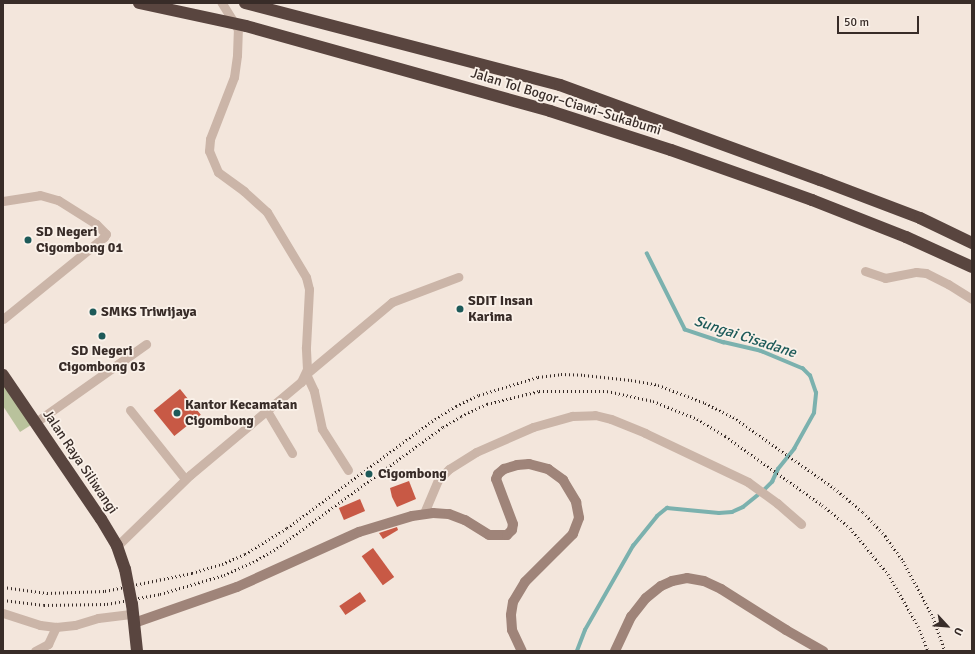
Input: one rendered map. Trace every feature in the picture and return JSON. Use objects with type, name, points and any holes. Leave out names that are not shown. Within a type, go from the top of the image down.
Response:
[{"type":"highway","name":"Jalan Tol Bogor–Ciawi–Sukabumi","points":[[139,3],[246,26],[550,111],[671,150],[812,200],[906,237],[972,267]]},
{"type":"highway","name":"Jalan Tol Bogor–Ciawi–Sukabumi","points":[[247,3],[560,85],[920,218],[972,243]]},
{"type":"highway","name":"Jalan Raya Siliwangi","points":[[3,375],[36,422],[117,546],[125,569],[133,614],[137,651]]},
{"type":"main road","points":[[133,614],[237,587],[359,532],[424,513],[442,513],[456,516],[490,536],[502,536],[510,533],[513,524],[496,479],[500,472],[518,465],[533,464],[552,470],[563,480],[576,502],[579,518],[573,534],[524,582],[513,602],[511,615],[512,630],[522,651]]},
{"type":"main road","points":[[615,651],[631,617],[646,598],[666,583],[687,578],[704,581],[721,589],[786,630],[823,651]]},
{"type":"street","points":[[222,3],[237,26],[238,51],[235,73],[210,139],[209,151],[218,172],[244,191],[267,212],[306,276],[309,288],[306,374],[314,391],[318,417],[322,429],[348,470]]},
{"type":"street","points":[[3,201],[40,195],[51,198],[62,202],[96,224],[106,234],[3,319]]},
{"type":"street","points":[[866,271],[885,278],[916,272],[926,273],[948,284],[972,300]]},
{"type":"street","points":[[117,546],[185,480],[301,382],[306,374],[392,302],[458,278]]},
{"type":"street","points":[[36,422],[146,344]]},
{"type":"street","points":[[130,410],[185,480]]},
{"type":"street","points":[[267,411],[292,454]]},
{"type":"street","points":[[424,513],[438,480],[449,469],[476,452],[533,427],[572,416],[596,415],[611,419],[645,433],[748,482],[777,503],[801,524]]},
{"type":"street","points":[[3,613],[40,625],[56,627],[75,625],[98,618],[133,614]]},
{"type":"street","points":[[35,651],[48,644],[56,627]]},
{"type":"green space","points":[[3,383],[31,425],[20,432],[3,406]]},
{"type":"building","name":"Kantor Kecamatan Cigombong","points":[[180,389],[201,415],[174,436],[154,410]]},
{"type":"building","points":[[409,481],[416,499],[397,507],[392,497],[390,488]]},
{"type":"building","points":[[360,499],[365,511],[344,520],[339,508]]},
{"type":"building","points":[[397,527],[398,530],[383,539],[379,533]]},
{"type":"building","points":[[373,548],[394,577],[383,585],[362,556]]},
{"type":"building","points":[[360,592],[366,601],[345,615],[339,606]]},
{"type":"waterway","name":"Sungai Cisadane","points":[[577,651],[585,630],[633,546],[657,516],[667,508],[719,513],[732,512],[743,507],[772,482],[778,469],[794,449],[814,413],[816,393],[810,376],[803,369],[760,351],[724,343],[685,330],[647,254]]},
{"type":"railway","points":[[3,587],[47,593],[105,591],[192,573],[222,564],[245,554],[287,528],[435,419],[456,406],[479,395],[538,377],[561,374],[584,375],[631,380],[658,385],[705,403],[733,417],[834,488],[863,512],[885,536],[903,561],[933,617],[945,651]]},
{"type":"railway","points":[[3,600],[44,605],[107,604],[160,594],[224,575],[253,562],[277,548],[443,427],[461,416],[487,404],[539,391],[607,391],[653,401],[697,419],[725,436],[822,505],[850,528],[888,574],[918,626],[928,651]]},
{"type":"place","name":"SD Negeri Cigombong 01","points":[[28,240]]},
{"type":"place","name":"SDIT Insan Karima","points":[[460,309]]},
{"type":"place","name":"SMKS Triwijaya","points":[[93,312]]},
{"type":"place","name":"SD Negeri Cigombong 03","points":[[102,336]]},
{"type":"place","name":"Kantor Kecamatan Cigombong","points":[[177,413]]},
{"type":"place","name":"Cigombong","points":[[369,474]]}]
